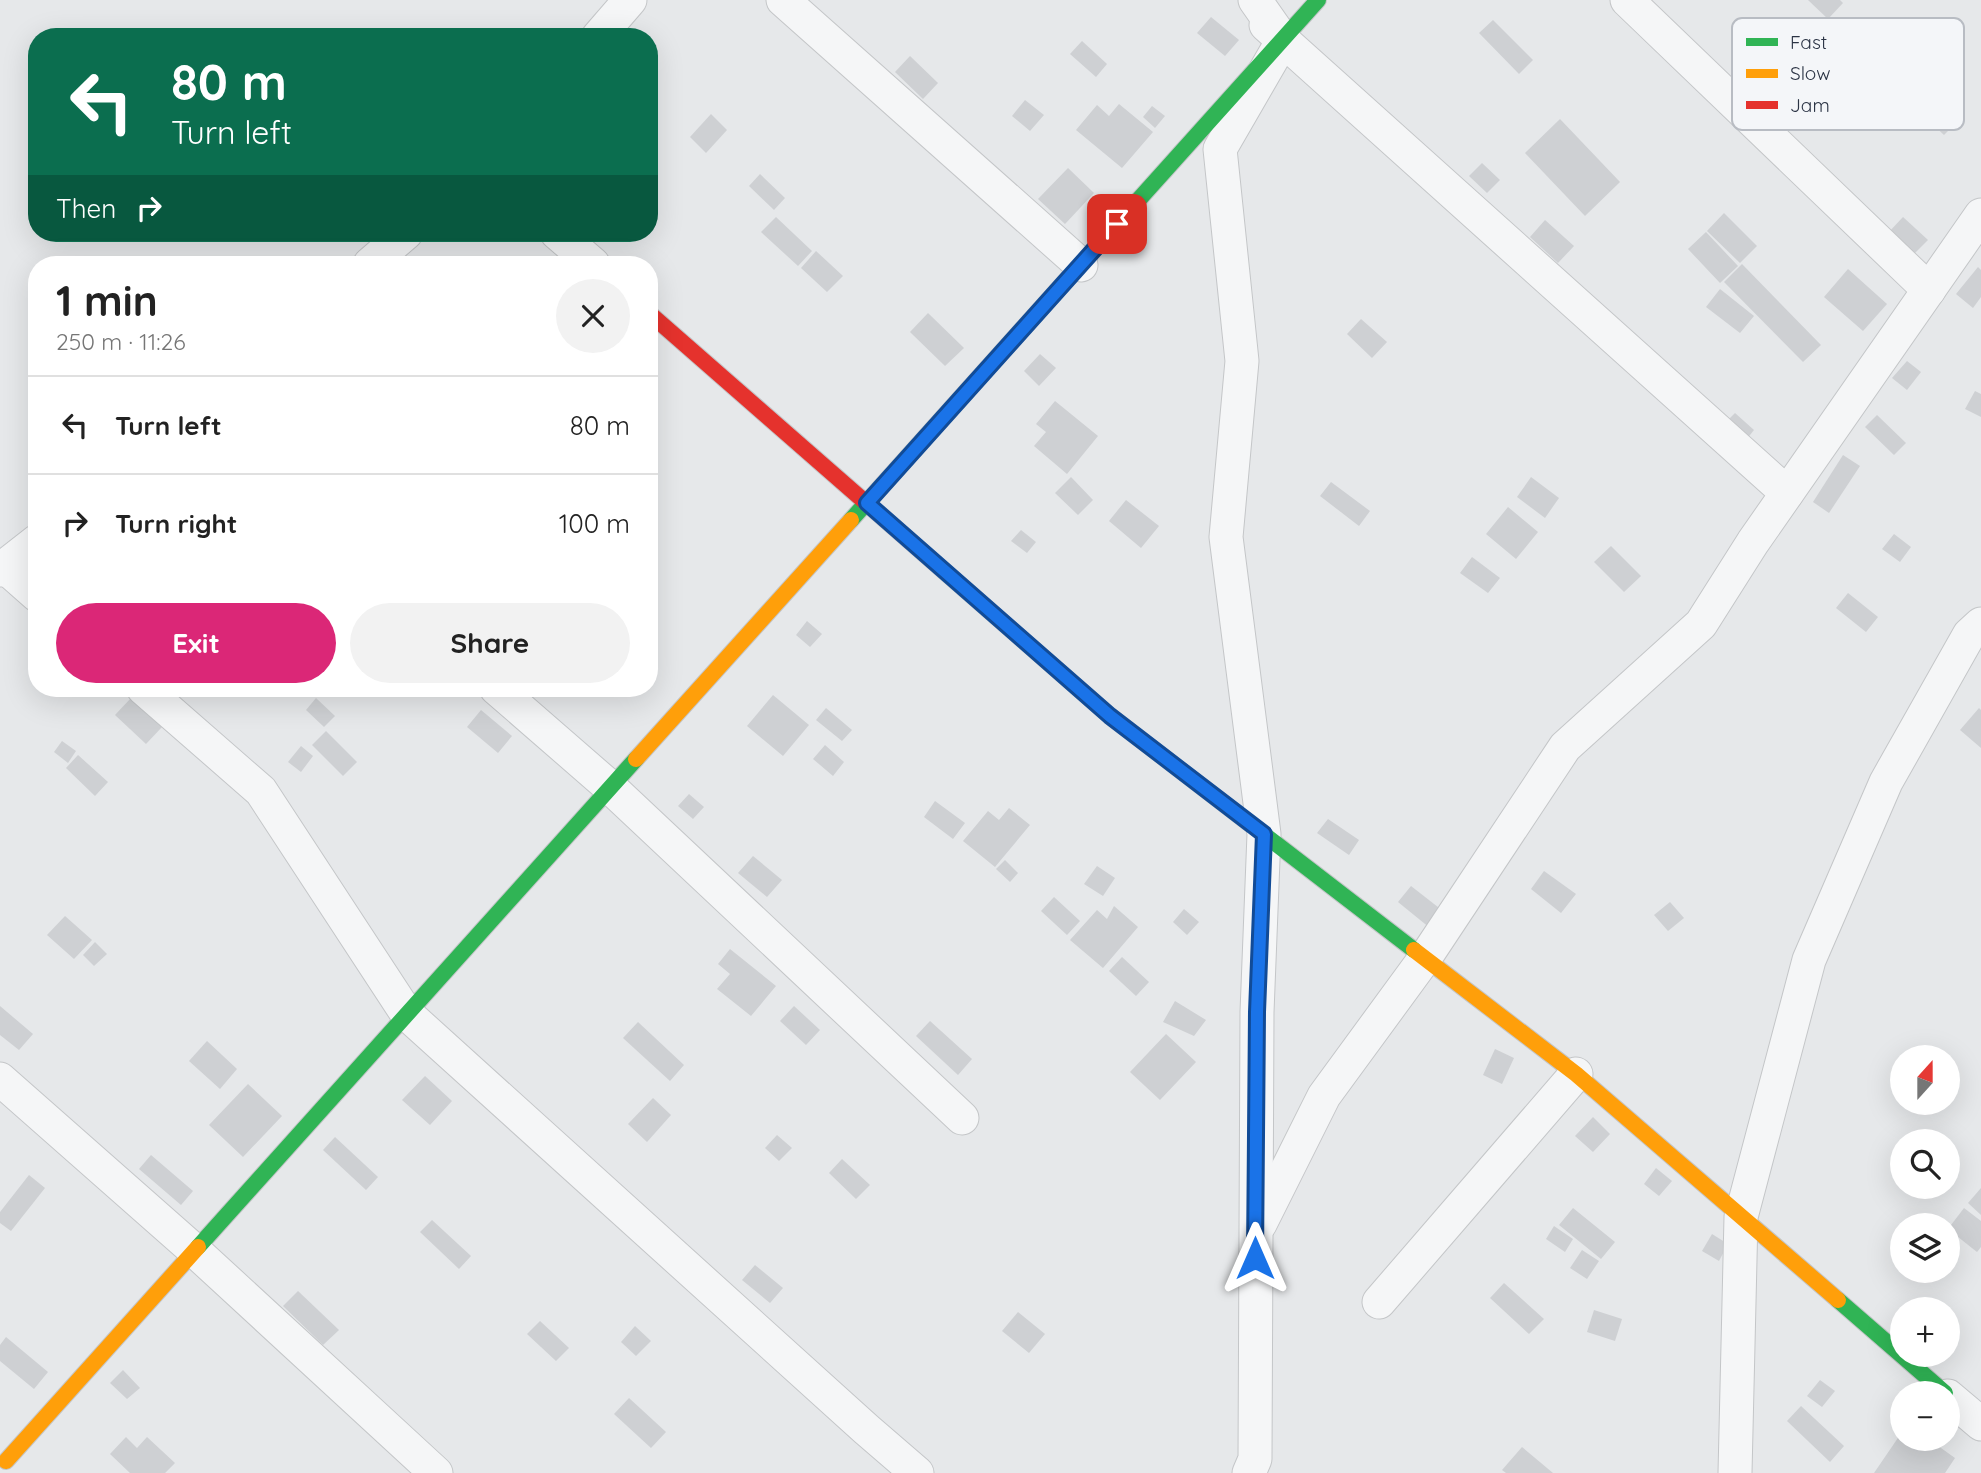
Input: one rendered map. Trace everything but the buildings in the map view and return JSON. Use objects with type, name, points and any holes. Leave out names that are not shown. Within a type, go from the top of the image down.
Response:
[{"type":"street","points":[[606,28],[631,0]]},
{"type":"street","points":[[783,0],[1081,265]]},
{"type":"street","points":[[1238,0],[1787,493]]},
{"type":"street","points":[[1255,0],[1283,40]]},
{"type":"street","points":[[6,1461],[1318,0]]},
{"type":"street","points":[[1627,0],[1732,101]]},
{"type":"street","points":[[1249,1473],[1255,1459],[1257,1012],[1264,834],[1226,537],[1242,361],[1220,149],[1283,40]]},
{"type":"street","points":[[1762,130],[1929,290]]},
{"type":"street","points":[[1255,1233],[1324,1097],[1425,958],[1565,747],[1701,624],[1753,542],[1981,215]]},
{"type":"street","points":[[379,256],[396,242]]},
{"type":"street","points":[[567,242],[584,256]]},
{"type":"street","points":[[658,321],[1110,716],[1576,1074],[1931,1381]]},
{"type":"street","points":[[28,548],[2,568],[28,587]]},
{"type":"street","points":[[1735,1473],[1741,1217],[1809,960],[1886,782],[1969,635],[1981,624]]},
{"type":"street","points":[[153,697],[261,791],[407,1014],[917,1473]]},
{"type":"street","points":[[506,697],[611,788],[962,1118]]},
{"type":"street","points":[[1379,1302],[1576,1074]]},
{"type":"street","points":[[0,1079],[195,1251],[436,1473]]},
{"type":"street","points":[[1960,1406],[1981,1424]]},
{"type":"traffic: fast","points":[[851,520],[1318,0]]},
{"type":"traffic: fast","points":[[944,571],[1110,716],[1414,950]]},
{"type":"traffic: fast","points":[[198,1247],[636,759]]},
{"type":"traffic: fast","points":[[1838,1300],[1931,1381]]},
{"type":"traffic: slow","points":[[636,759],[851,520]]},
{"type":"traffic: slow","points":[[1414,950],[1576,1074],[1838,1300]]},
{"type":"traffic: slow","points":[[6,1461],[198,1247]]},
{"type":"traffic: jam","points":[[658,321],[944,571]]},
{"type":"route","points":[[1117,224],[867,503],[1110,716],[1264,834],[1257,1012],[1255,1258]]}]
